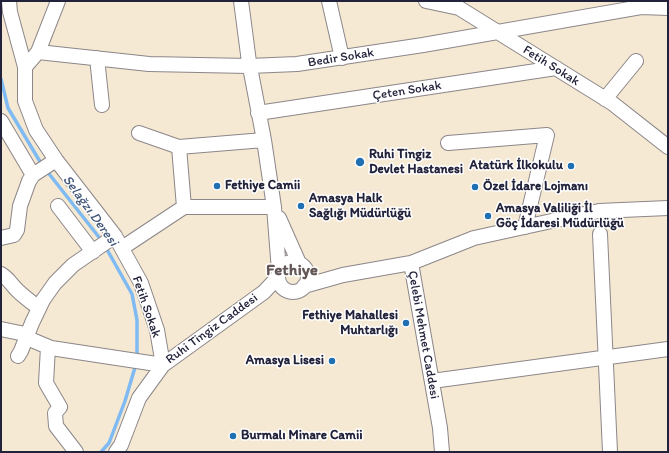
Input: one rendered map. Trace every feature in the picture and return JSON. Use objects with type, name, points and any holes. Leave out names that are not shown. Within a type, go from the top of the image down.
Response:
[{"type":"street","name":"Fetih Sokak","points":[[9,1],[10,12],[25,67],[25,101],[36,130],[54,161],[116,241],[141,283],[156,330],[162,366]]},
{"type":"street","points":[[25,67],[38,52],[58,1]]},
{"type":"street","points":[[240,1],[249,66],[264,140],[274,207],[278,282],[285,290],[294,292],[299,291],[304,286],[307,279],[307,274],[274,207]]},
{"type":"street","points":[[330,1],[342,58]]},
{"type":"street","name":"Fetih Sokak","points":[[426,1],[459,8],[605,99],[668,147]]},
{"type":"street","name":"Bedir Sokak","points":[[38,52],[149,64],[249,66],[297,64],[423,45],[641,4],[668,8]]},
{"type":"street","points":[[96,58],[102,106]]},
{"type":"street","points":[[605,99],[636,61]]},
{"type":"street","name":"Çeten Sokak","points":[[258,113],[556,68]]},
{"type":"street","points":[[1,121],[35,173]]},
{"type":"street","points":[[139,133],[179,147],[264,140]]},
{"type":"street","points":[[448,143],[547,135],[525,227]]},
{"type":"street","points":[[179,147],[184,207]]},
{"type":"street","points":[[1,238],[14,235],[17,230],[20,206],[29,181],[35,173],[54,161]]},
{"type":"street","points":[[58,206],[94,251]]},
{"type":"street","points":[[18,356],[39,308],[55,283],[74,265],[94,251],[184,207],[274,207]]},
{"type":"street","points":[[410,263],[474,238],[599,211],[668,208]]},
{"type":"street","points":[[600,234],[610,452]]},
{"type":"street","points":[[278,274],[284,265],[289,263],[302,266]]},
{"type":"street","name":"Çelebi Mehmet Caddesi","points":[[304,286],[343,275],[410,263],[440,428],[442,452]]},
{"type":"street","name":"Çelebi Mehmet Caddesi","points":[[302,266],[322,273],[343,275]]},
{"type":"street","points":[[1,274],[8,279],[11,284],[26,298],[39,308]]},
{"type":"street","name":"Ruhi Tingiz Caddesi","points":[[116,452],[139,398],[162,366],[264,292],[278,274]]},
{"type":"street","name":"Ruhi Tingiz Caddesi","points":[[264,292],[285,290]]},
{"type":"street","points":[[1,329],[25,334],[27,338],[48,347],[162,366]]},
{"type":"street","points":[[48,347],[46,383],[60,407],[55,413],[56,426],[76,452]]},
{"type":"street","points":[[432,381],[668,349]]},
{"type":"waterway","name":"Selağzı Deresi","points":[[1,79],[8,108],[42,165]]},
{"type":"waterway","name":"Selağzı Deresi","points":[[46,170],[102,241]]},
{"type":"waterway","name":"Selağzı Deresi","points":[[105,246],[132,294],[137,320],[137,358]]},
{"type":"waterway","name":"Selağzı Deresi","points":[[101,452],[109,443],[125,401],[136,364]]},
{"type":"place","name":"Ruhi Tingiz Devlet Hastanesi","points":[[360,162]]},
{"type":"place","name":"Atatürk İlkokulu","points":[[571,166]]},
{"type":"place","name":"Fethiye Camii","points":[[217,186]]},
{"type":"place","name":"Özel İdare Lojmanı","points":[[475,187]]},
{"type":"place","name":"Amasya Halk Sağlığı Müdürlüğü","points":[[301,206]]},
{"type":"place","name":"Amasya Valiliği İl Göç İdaresi Müdürlüğü","points":[[488,216]]},
{"type":"place","name":"Fethiye Mahallesi Muhtarlığı","points":[[406,323]]},
{"type":"place","name":"Amasya Lisesi","points":[[332,361]]},
{"type":"place","name":"Burmalı Minare Camii","points":[[233,436]]},
{"type":"district","name":"Fethiye","points":[[292,271]]}]
